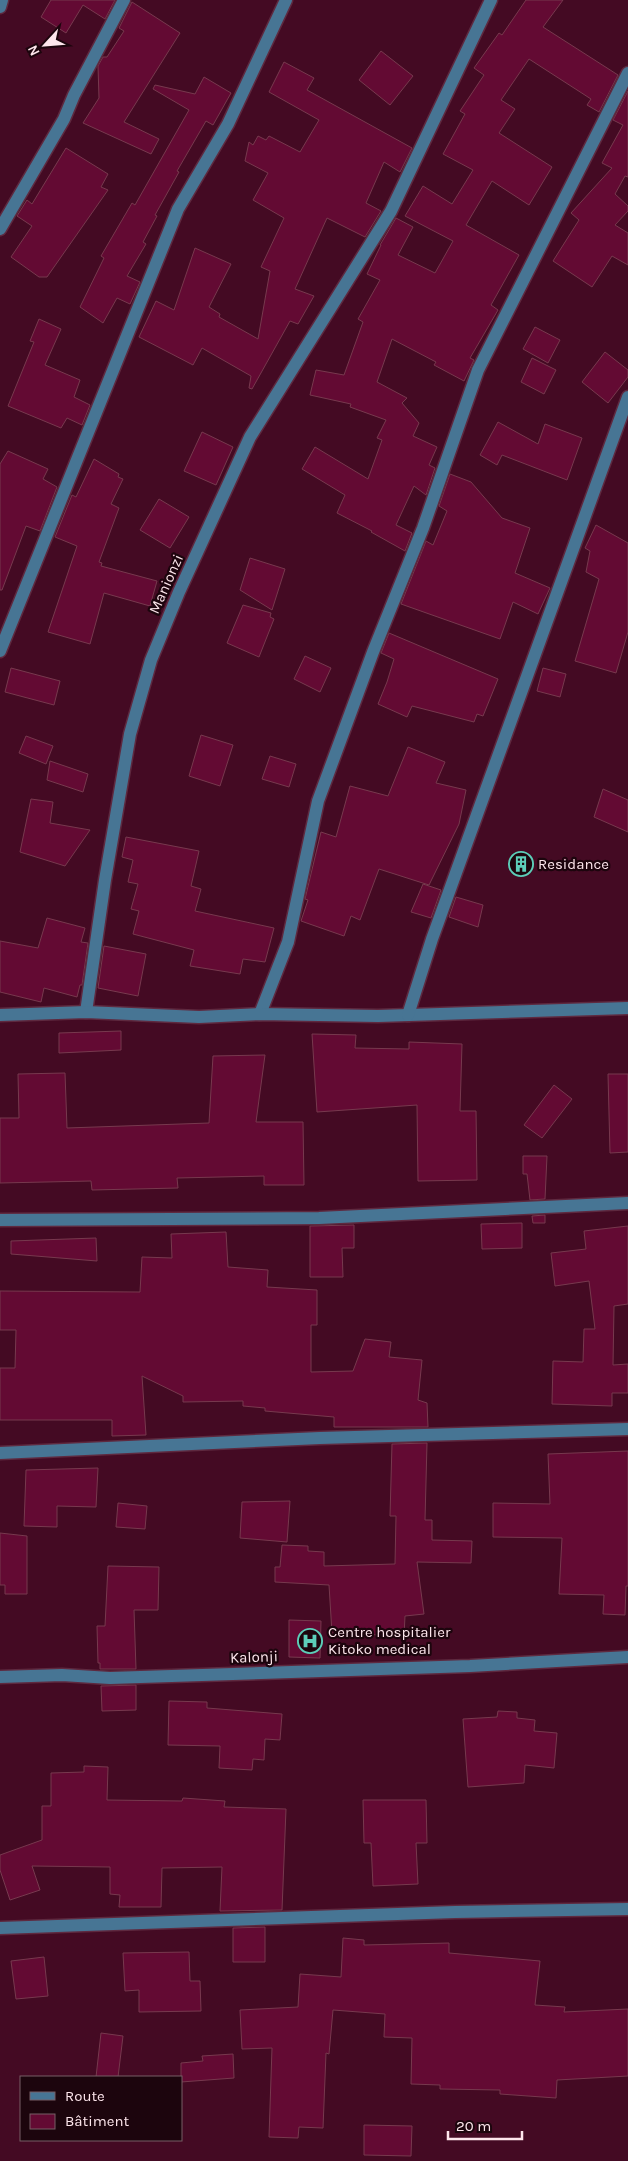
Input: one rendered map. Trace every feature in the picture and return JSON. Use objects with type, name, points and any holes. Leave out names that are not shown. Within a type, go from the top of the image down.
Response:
[{"type":"street","points":[[0,7],[2,0]]},
{"type":"street","points":[[0,229],[64,119],[124,0]]},
{"type":"street","points":[[0,651],[178,209],[228,124],[286,0]]},
{"type":"street","name":"Manionzi","points":[[86,1012],[105,880],[130,734],[151,660],[179,592],[250,436],[391,212],[491,0]]},
{"type":"street","points":[[260,1014],[288,942],[318,801],[373,652],[423,528],[478,370],[628,73]]},
{"type":"street","points":[[408,1015],[435,930],[628,397]]},
{"type":"street","points":[[0,1015],[86,1012],[199,1017],[260,1014],[408,1015],[628,1008]]},
{"type":"street","points":[[0,1220],[318,1218],[628,1203]]},
{"type":"street","points":[[0,1453],[320,1438],[628,1429]]},
{"type":"street","name":"Kalonji","points":[[0,1678],[62,1675],[130,1678],[470,1666],[628,1657]]},
{"type":"street","points":[[0,1928],[456,1912],[628,1909]]},
{"type":"building","points":[[51,0],[115,0],[105,19],[83,5],[66,33],[41,17]]},
{"type":"building","points":[[526,0],[563,0],[543,27],[618,75],[599,112],[587,105],[591,99],[529,59],[501,100],[515,109],[499,133],[552,167],[529,205],[492,181],[466,225],[519,255],[491,305],[498,310],[470,358],[474,360],[464,381],[434,365],[436,362],[392,339],[377,382],[407,398],[402,403],[419,423],[413,436],[437,447],[429,465],[435,468],[426,495],[414,486],[396,525],[412,533],[405,551],[337,513],[345,495],[302,469],[315,447],[368,479],[382,440],[377,438],[386,420],[350,407],[351,404],[310,395],[316,370],[344,375],[363,322],[358,319],[380,280],[367,274],[380,245],[396,218],[413,227],[398,255],[435,273],[453,241],[405,216],[423,186],[452,204],[473,170],[443,154],[465,114],[460,111],[484,75],[474,68],[499,33],[502,35]]},
{"type":"building","points":[[132,2],[180,33],[124,122],[159,139],[151,154],[83,123],[99,98],[98,66],[103,57],[107,57],[124,31],[119,28]]},
{"type":"building","points":[[381,51],[413,76],[390,105],[359,80]]},
{"type":"building","points":[[284,62],[314,78],[307,90],[412,148],[400,172],[384,162],[366,203],[381,211],[365,237],[327,218],[295,289],[314,296],[298,324],[290,321],[252,389],[249,388],[251,376],[202,348],[193,365],[139,337],[156,301],[174,310],[195,248],[231,264],[209,307],[220,314],[219,317],[258,339],[270,271],[261,267],[284,218],[253,200],[268,173],[245,161],[249,142],[253,145],[258,136],[266,140],[269,136],[300,152],[319,120],[269,92]]},
{"type":"building","points":[[204,77],[231,93],[213,125],[206,121],[177,171],[179,172],[155,215],[157,216],[143,242],[146,244],[127,276],[140,282],[130,304],[117,298],[103,323],[80,307],[104,258],[101,256],[132,203],[135,205],[189,110],[153,89],[155,85],[195,94]]},
{"type":"building","points":[[628,91],[628,177],[625,176],[615,194],[628,206],[628,211],[615,225],[628,233],[628,265],[612,256],[592,287],[553,261],[579,220],[571,213],[612,168],[602,163],[623,125],[613,120]]},
{"type":"building","points":[[66,148],[108,174],[101,187],[108,190],[47,277],[39,277],[11,257],[32,226],[17,216],[27,200],[32,204]]},
{"type":"building","points":[[39,319],[61,329],[45,365],[80,380],[74,397],[90,405],[82,425],[67,418],[61,428],[8,406],[34,342],[30,341]]},
{"type":"building","points":[[535,327],[560,340],[548,363],[523,349]]},
{"type":"building","points":[[605,352],[628,370],[628,377],[608,403],[582,382]]},
{"type":"building","points":[[532,358],[556,370],[544,394],[521,382]]},
{"type":"building","points":[[498,422],[538,444],[545,424],[582,438],[567,480],[502,455],[497,465],[480,455]]},
{"type":"building","points":[[202,432],[233,447],[216,485],[184,471]]},
{"type":"building","points":[[8,451],[48,469],[43,479],[57,487],[40,531],[26,526],[2,590],[0,590],[0,464]]},
{"type":"building","points":[[94,459],[119,474],[118,477],[123,479],[111,504],[119,508],[99,562],[102,563],[101,566],[157,581],[150,606],[104,593],[90,644],[48,632],[77,546],[55,537],[72,495],[76,497]]},
{"type":"building","points":[[450,474],[471,482],[502,518],[530,528],[515,573],[550,588],[538,614],[513,602],[500,639],[401,604],[426,541],[433,545],[447,511],[439,506]]},
{"type":"building","points":[[159,499],[189,517],[170,548],[140,530]]},
{"type":"building","points":[[596,525],[628,543],[628,632],[616,673],[575,661],[599,579],[586,572],[590,551],[585,548]]},
{"type":"building","points":[[250,558],[285,569],[272,610],[240,590]]},
{"type":"building","points":[[243,605],[271,613],[270,617],[274,619],[259,657],[227,643]]},
{"type":"building","points":[[389,633],[498,679],[483,716],[477,714],[474,722],[412,706],[407,717],[378,704],[394,659],[381,653]]},
{"type":"building","points":[[305,656],[331,668],[320,692],[294,679]]},
{"type":"building","points":[[11,668],[60,681],[54,705],[5,692]]},
{"type":"building","points":[[543,668],[566,674],[560,697],[537,691]]},
{"type":"building","points":[[201,735],[233,745],[220,786],[189,776]]},
{"type":"building","points":[[26,736],[53,746],[46,764],[19,753]]},
{"type":"building","points":[[408,747],[445,762],[436,783],[466,790],[459,824],[429,885],[379,869],[360,920],[351,916],[344,936],[301,921],[308,900],[305,899],[321,832],[336,837],[350,786],[388,796]]},
{"type":"building","points":[[270,756],[296,764],[289,787],[262,779]]},
{"type":"building","points":[[50,761],[88,774],[83,792],[47,780]]},
{"type":"building","points":[[603,789],[628,800],[628,832],[594,817]]},
{"type":"building","points":[[31,799],[53,802],[50,823],[90,830],[65,866],[20,852]]},
{"type":"building","points":[[126,837],[199,851],[191,886],[201,889],[195,911],[274,928],[265,962],[243,959],[240,974],[190,966],[194,950],[133,934],[139,911],[131,909],[138,884],[128,882],[133,860],[122,857]]},
{"type":"building","points":[[423,884],[441,890],[431,918],[411,912]]},
{"type":"building","points":[[456,897],[483,905],[478,927],[449,917]]},
{"type":"building","points":[[47,918],[85,928],[81,942],[88,943],[82,985],[80,985],[77,997],[44,988],[41,1002],[0,992],[0,941],[38,948]]},
{"type":"building","points":[[104,946],[146,954],[138,996],[98,988]]},
{"type":"building","points":[[121,1031],[121,1050],[59,1053],[59,1033]]},
{"type":"building","points":[[312,1034],[356,1035],[355,1048],[409,1049],[409,1042],[462,1044],[460,1111],[476,1111],[477,1180],[418,1181],[417,1105],[317,1112]]},
{"type":"building","points":[[265,1055],[256,1122],[303,1122],[304,1185],[264,1185],[264,1176],[177,1178],[178,1188],[92,1190],[91,1181],[0,1183],[0,1118],[19,1118],[18,1074],[65,1073],[67,1128],[209,1123],[213,1056]]},
{"type":"building","points":[[608,1074],[628,1074],[628,1152],[610,1153]]},
{"type":"building","points":[[554,1085],[572,1099],[542,1138],[524,1125]]},
{"type":"building","points":[[523,1156],[547,1156],[545,1199],[530,1200],[527,1174],[523,1174]]},
{"type":"building","points":[[545,1215],[545,1223],[533,1223],[532,1216]]},
{"type":"building","points":[[522,1223],[522,1248],[482,1249],[481,1224]]},
{"type":"building","points":[[354,1225],[354,1248],[342,1248],[343,1277],[310,1277],[310,1226]]},
{"type":"building","points":[[628,1226],[628,1304],[614,1306],[613,1365],[628,1364],[628,1393],[612,1393],[612,1406],[552,1404],[553,1361],[583,1362],[584,1329],[595,1329],[589,1281],[555,1286],[551,1253],[586,1249],[584,1231]]},
{"type":"building","points":[[226,1232],[228,1267],[268,1270],[267,1287],[317,1290],[317,1325],[311,1325],[311,1372],[353,1371],[365,1339],[391,1342],[389,1357],[422,1360],[418,1400],[427,1403],[428,1427],[334,1427],[334,1417],[265,1411],[265,1408],[243,1406],[243,1401],[183,1402],[183,1396],[142,1376],[146,1435],[112,1436],[112,1420],[0,1420],[0,1368],[15,1368],[16,1330],[0,1330],[0,1291],[140,1292],[142,1257],[172,1258],[171,1234]]},
{"type":"building","points":[[96,1238],[97,1261],[11,1254],[11,1241]]},
{"type":"building","points":[[427,1443],[425,1520],[432,1520],[432,1540],[472,1541],[471,1563],[417,1562],[424,1614],[405,1616],[404,1636],[332,1633],[329,1585],[275,1582],[275,1567],[280,1567],[282,1545],[308,1546],[308,1551],[324,1552],[324,1566],[395,1564],[396,1516],[390,1516],[392,1444]]},
{"type":"building","points":[[628,1451],[628,1586],[626,1586],[625,1615],[603,1614],[604,1595],[559,1594],[562,1538],[493,1537],[493,1503],[550,1504],[548,1454]]},
{"type":"building","points":[[98,1468],[96,1507],[57,1506],[57,1527],[24,1526],[26,1470]]},
{"type":"building","points":[[290,1501],[287,1542],[240,1538],[242,1502]]},
{"type":"building","points":[[118,1503],[147,1506],[145,1529],[116,1527]]},
{"type":"building","points":[[0,1533],[27,1536],[27,1594],[5,1594],[5,1585],[0,1585]]},
{"type":"building","points":[[108,1566],[159,1567],[158,1610],[134,1610],[136,1669],[100,1669],[100,1663],[98,1663],[97,1626],[105,1626]]},
{"type":"building","points":[[289,1620],[321,1621],[320,1658],[289,1657]]},
{"type":"building","points":[[136,1685],[136,1710],[102,1711],[101,1686]]},
{"type":"building","points":[[169,1701],[207,1702],[207,1708],[282,1714],[280,1740],[265,1739],[264,1760],[253,1759],[252,1770],[219,1768],[220,1746],[168,1745]]},
{"type":"building","points":[[498,1711],[517,1712],[517,1718],[535,1720],[534,1731],[557,1733],[554,1768],[525,1765],[524,1783],[468,1787],[463,1719],[497,1717]]},
{"type":"building","points":[[84,1766],[108,1767],[107,1800],[182,1801],[183,1798],[225,1801],[224,1807],[286,1809],[282,1910],[220,1911],[222,1867],[162,1868],[161,1907],[119,1907],[120,1895],[110,1894],[110,1867],[32,1866],[40,1890],[10,1900],[0,1870],[0,1855],[42,1840],[42,1806],[51,1806],[51,1773],[84,1772]]},
{"type":"building","points":[[363,1800],[426,1800],[427,1843],[416,1843],[418,1884],[373,1886],[371,1843],[364,1843]]},
{"type":"building","points":[[265,1927],[265,1962],[233,1962],[233,1928]]},
{"type":"building","points":[[343,1938],[364,1940],[364,1945],[449,1943],[449,1953],[540,1961],[535,2005],[565,2007],[564,2012],[628,2009],[628,2076],[557,2080],[556,2098],[500,2094],[500,2090],[440,2089],[440,2085],[411,2084],[412,2038],[384,2037],[385,2014],[333,2010],[329,2054],[326,2053],[323,2128],[299,2127],[298,2138],[269,2137],[272,2048],[242,2049],[240,2010],[298,2007],[300,1974],[341,1977]]},
{"type":"building","points":[[189,1952],[190,1981],[200,1981],[201,2011],[139,2012],[139,1990],[125,1991],[123,1953]]},
{"type":"building","points":[[44,1957],[48,1996],[16,1999],[11,1961]]},
{"type":"building","points":[[101,2033],[123,2036],[118,2076],[96,2076]]},
{"type":"building","points":[[233,2054],[234,2078],[182,2082],[181,2063],[203,2061],[202,2056]]},
{"type":"building","points":[[364,2125],[412,2126],[411,2156],[364,2155]]},
{"type":"place","name":"Residance","points":[[521,864]]},
{"type":"place","name":"Centre hospitalier Kitoko medical","points":[[310,1641]]}]
